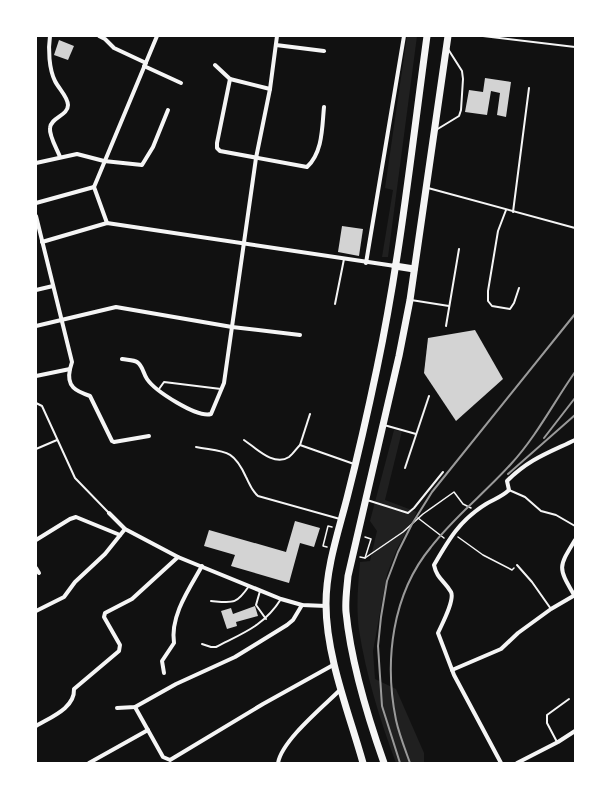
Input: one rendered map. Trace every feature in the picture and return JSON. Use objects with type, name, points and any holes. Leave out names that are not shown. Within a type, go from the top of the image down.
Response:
[{"type":"highway","points":[[363,763],[341,689],[329,637],[326,606],[328,570],[342,519],[381,351],[395,266],[427,36]]},
{"type":"highway","points":[[384,763],[359,680],[349,635],[346,611],[346,594],[352,556],[399,356],[410,300],[448,36]]},
{"type":"highway","points":[[395,266],[414,269]]},
{"type":"street","points":[[50,36],[50,60],[54,80],[67,100],[68,106],[67,111],[52,123],[50,128],[60,157]]},
{"type":"street","points":[[99,36],[106,38],[114,48],[181,84]]},
{"type":"street","points":[[107,223],[94,187],[157,36]]},
{"type":"street","points":[[122,358],[141,365],[147,379],[158,390],[186,407],[206,415],[211,414],[221,388],[232,327],[256,158],[270,89],[276,36]]},
{"type":"street","points":[[366,263],[404,36]]},
{"type":"street","points":[[276,45],[324,51]]},
{"type":"street","points":[[215,65],[230,79],[270,89]]},
{"type":"street","points":[[230,79],[217,143],[217,148],[220,151],[307,167],[312,162],[320,146],[324,107]]},
{"type":"street","points":[[36,163],[77,154],[104,161],[142,165],[153,147],[168,110]]},
{"type":"street","points":[[36,203],[94,187]]},
{"type":"street","points":[[36,216],[72,362],[70,369],[70,382],[73,388],[78,392],[90,396],[112,441],[114,442],[149,436]]},
{"type":"street","points":[[42,242],[107,223],[366,263],[395,266]]},
{"type":"street","points":[[36,290],[53,286]]},
{"type":"street","points":[[36,326],[116,307],[232,327],[300,335]]},
{"type":"street","points":[[36,376],[70,369]]},
{"type":"street","points":[[502,763],[452,670],[438,633],[452,600],[451,592],[436,575],[434,565],[460,524],[475,512],[509,490],[506,481],[520,468],[544,452],[552,451],[575,440]]},
{"type":"street","points":[[109,513],[125,528],[178,557],[281,599],[302,605],[326,606]]},
{"type":"street","points":[[36,540],[70,518],[76,517],[120,535]]},
{"type":"street","points":[[36,611],[64,597],[75,582],[105,554],[125,528]]},
{"type":"street","points":[[452,670],[501,649],[518,633],[551,609],[575,595],[562,574],[561,564],[575,540]]},
{"type":"street","points":[[36,726],[57,714],[71,702],[74,696],[74,689],[119,651],[120,645],[104,617],[105,613],[132,598],[178,557]]},
{"type":"street","points":[[164,673],[162,661],[174,643],[172,632],[181,604],[202,566]]},
{"type":"street","points":[[36,568],[39,573]]},
{"type":"street","points":[[117,708],[135,707],[176,684],[235,657],[287,625],[293,620],[302,605]]},
{"type":"street","points":[[135,707],[163,757],[170,760],[263,704],[335,664]]},
{"type":"street","points":[[278,763],[279,756],[287,743],[341,689]]},
{"type":"street","points":[[89,763],[148,730]]},
{"type":"street","points":[[517,763],[558,742],[575,731]]},
{"type":"lane","points":[[483,36],[575,47]]},
{"type":"lane","points":[[434,132],[459,116],[461,110],[463,79],[462,71],[446,46]]},
{"type":"lane","points":[[513,212],[529,88]]},
{"type":"lane","points":[[426,188],[575,228]]},
{"type":"lane","points":[[506,210],[498,231],[488,291],[488,302],[492,306],[502,309],[510,309],[514,303],[518,288]]},
{"type":"lane","points":[[446,326],[459,249]]},
{"type":"lane","points":[[335,304],[344,259]]},
{"type":"lane","points":[[410,300],[450,306]]},
{"type":"lane","points":[[158,390],[164,382],[221,388]]},
{"type":"lane","points":[[405,468],[429,396]]},
{"type":"lane","points":[[36,403],[42,406],[56,440],[75,478],[109,513]]},
{"type":"lane","points":[[244,440],[276,460],[288,457],[300,445],[310,414]]},
{"type":"lane","points":[[383,425],[416,434]]},
{"type":"lane","points":[[36,449],[56,440]]},
{"type":"lane","points":[[300,445],[355,465]]},
{"type":"lane","points":[[196,447],[226,453],[235,457],[241,465],[253,492],[258,496],[342,519]]},
{"type":"lane","points":[[365,500],[408,513],[414,508],[443,472]]},
{"type":"lane","points":[[509,490],[525,497],[541,511],[556,515],[575,526]]},
{"type":"lane","points":[[517,565],[532,582],[551,609]]},
{"type":"lane","points":[[212,601],[233,603],[240,598],[249,586]]},
{"type":"lane","points":[[260,591],[256,605],[266,619]]},
{"type":"lane","points":[[202,644],[216,647],[266,619],[281,599]]},
{"type":"lane","points":[[558,742],[547,723],[547,715],[569,699]]},
{"type":"path","points":[[352,556],[366,558],[403,532],[418,518],[454,492],[463,504],[470,507],[475,512]]},
{"type":"path","points":[[418,518],[449,540],[459,537],[483,555],[512,570],[517,565]]},
{"type":"path","points":[[323,546],[328,526],[335,528]]},
{"type":"path","points":[[364,536],[371,539],[366,558]]},
{"type":"shaded area","points":[[407,36],[417,36],[388,257],[382,257],[393,190],[385,188]]},
{"type":"shaded area","points":[[394,430],[402,431],[385,500],[417,512],[397,549],[387,574],[373,651],[375,679],[396,689],[424,753],[424,763],[396,763],[384,730],[370,681],[358,621],[360,562],[370,561],[377,531],[370,521]]},
{"type":"building","points":[[59,40],[74,46],[68,60],[54,55]]},
{"type":"building","points":[[485,78],[511,82],[506,117],[497,115],[500,93],[491,91],[487,115],[465,112],[469,90],[483,92]]},
{"type":"building","points":[[342,226],[363,229],[359,256],[338,252]]},
{"type":"building","points":[[475,330],[503,379],[456,421],[424,373],[428,338]]},
{"type":"building","points":[[295,521],[320,528],[314,547],[300,543],[289,583],[231,566],[235,555],[204,546],[209,530],[286,552]]},
{"type":"building","points":[[255,606],[258,616],[236,622],[237,626],[227,629],[221,611],[231,608],[233,614]]},
{"type":"railway","points":[[400,763],[382,706],[378,646],[387,581],[398,552],[412,524],[432,492],[575,314]]},
{"type":"railway","points":[[410,763],[396,720],[392,698],[391,675],[394,629],[407,586],[418,566],[440,536],[520,454],[537,431],[575,372]]},
{"type":"railway","points":[[544,438],[575,398]]},
{"type":"railway","points":[[508,474],[575,415]]}]
